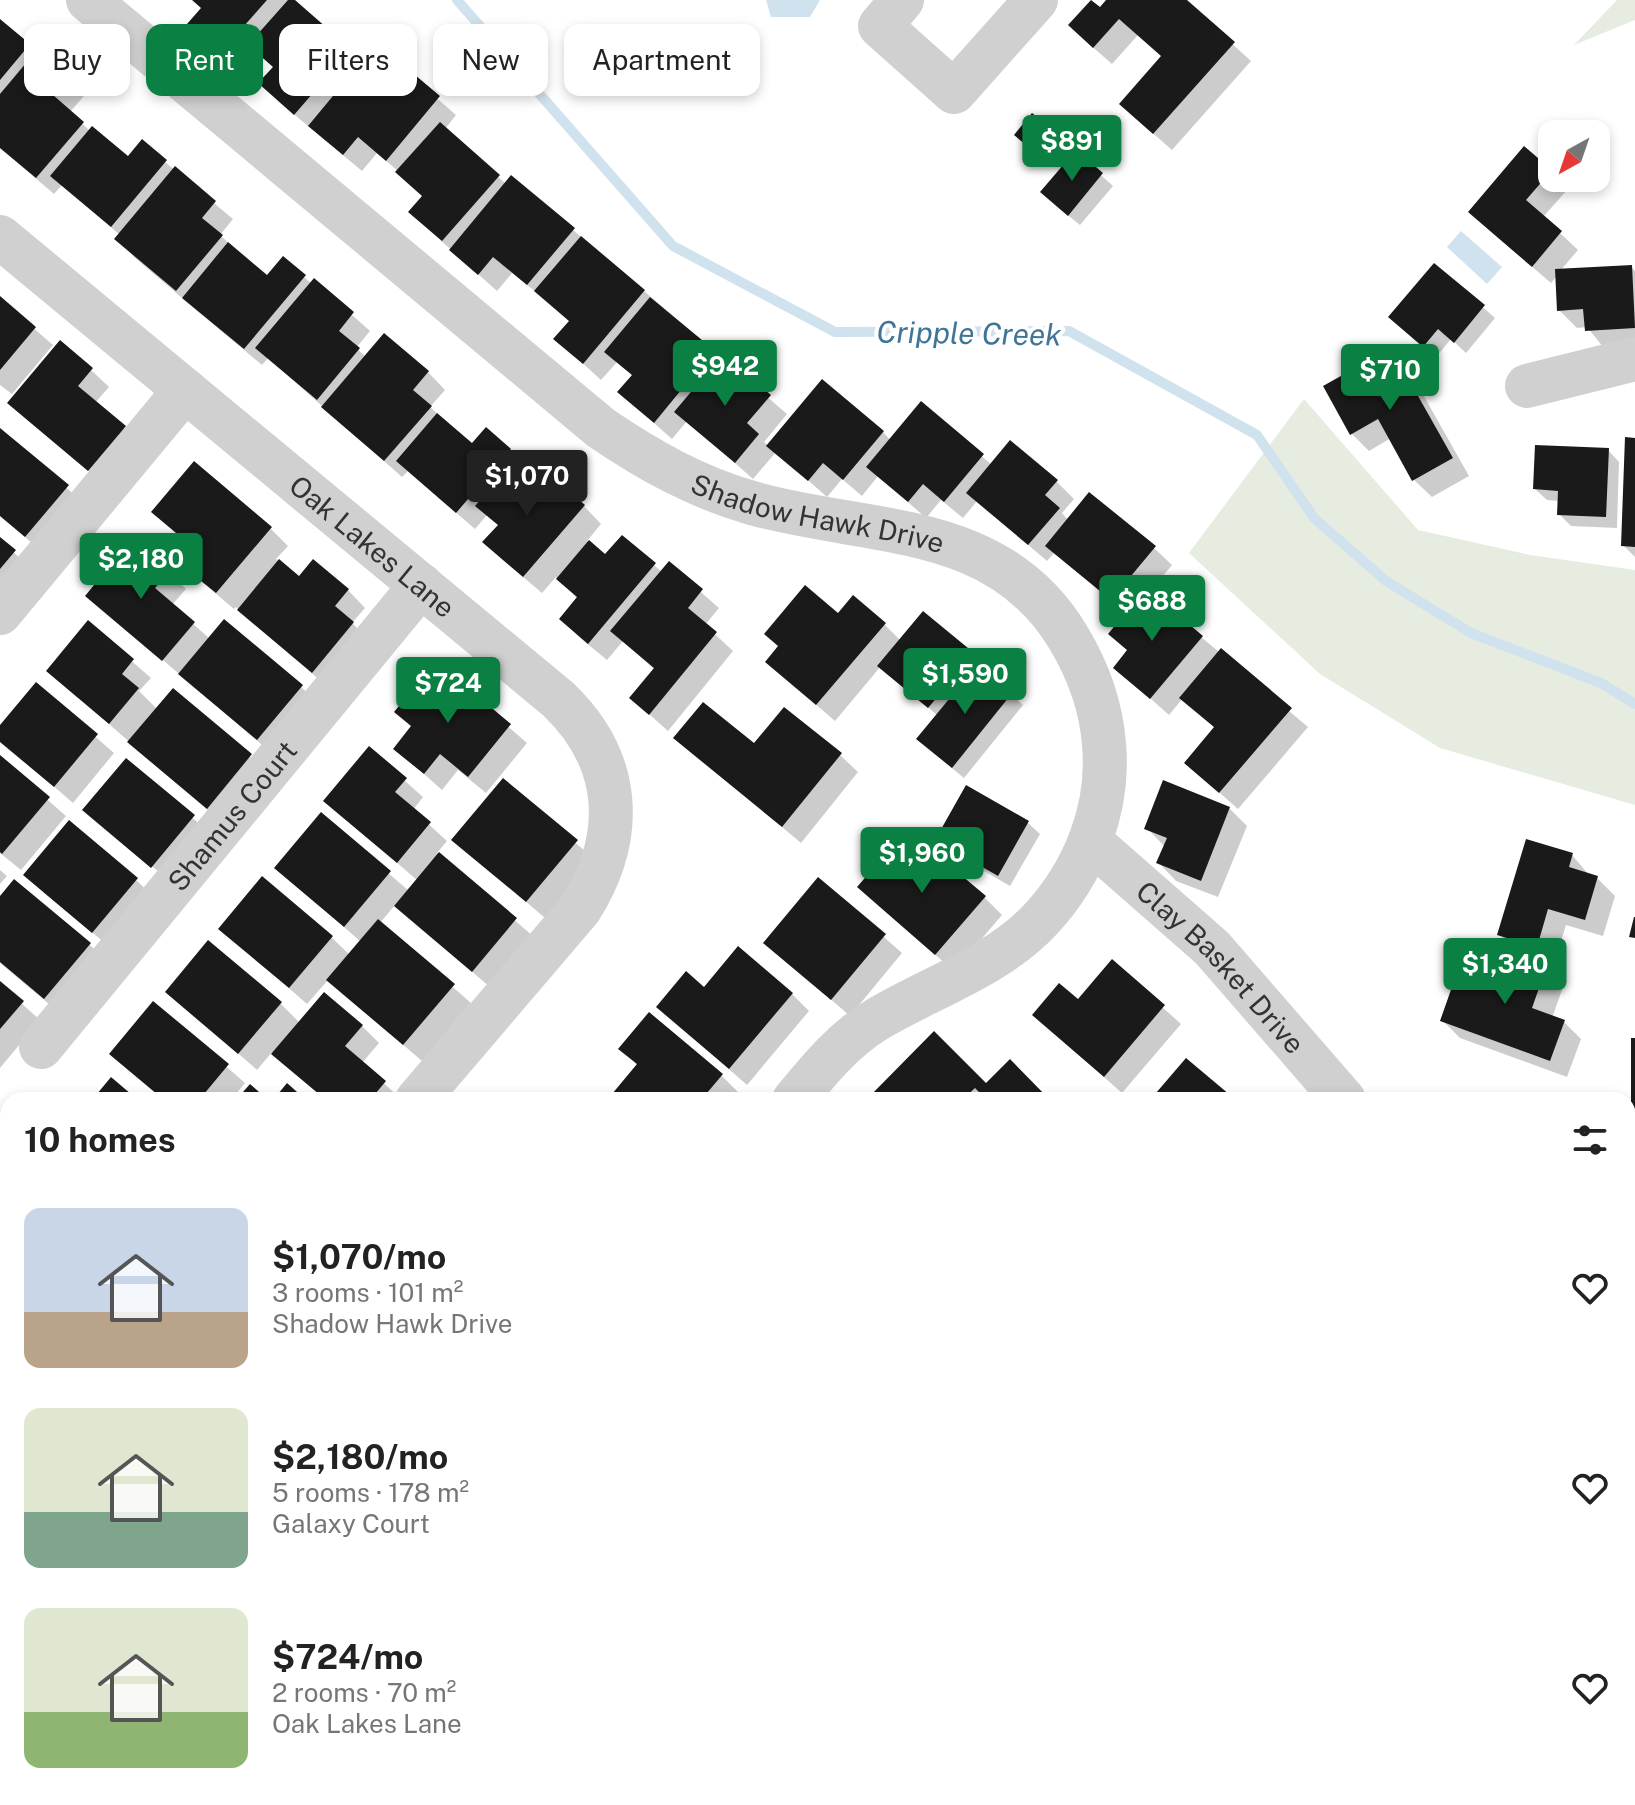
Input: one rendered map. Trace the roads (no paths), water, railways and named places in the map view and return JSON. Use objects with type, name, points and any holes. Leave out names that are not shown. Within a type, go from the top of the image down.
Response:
[{"type":"street","name":"Shadow Hawk Drive","points":[[88,0],[601,428],[641,455],[683,478],[751,503],[914,533],[961,547],[985,558],[1024,586],[1058,620],[1092,684],[1105,754],[1101,802],[1090,841],[1069,884],[1039,921],[1002,952],[873,1022],[832,1055],[801,1092]]},
{"type":"street","points":[[902,0],[880,26],[954,92],[1036,0]]},
{"type":"street","name":"Oak Lakes Lane","points":[[0,237],[575,715],[598,754],[608,779],[612,811],[610,844],[597,882],[580,909],[424,1092]]},
{"type":"street","points":[[1527,386],[1635,359]]},
{"type":"street","points":[[0,613],[185,390]]},
{"type":"street","name":"Shamus Court","points":[[41,1047],[421,585]]},
{"type":"street","name":"Clay Basket Drive","points":[[1090,841],[1212,948],[1337,1092]]},
{"type":"water","points":[[766,0],[820,0],[810,17],[771,17]]},
{"type":"water","points":[[1461,231],[1502,267],[1487,284],[1447,247]]},
{"type":"waterway","name":"Cripple Creek","points":[[457,0],[673,246],[835,332],[1069,331],[1257,435],[1314,518],[1386,581],[1471,633],[1601,683],[1635,704]]}]
